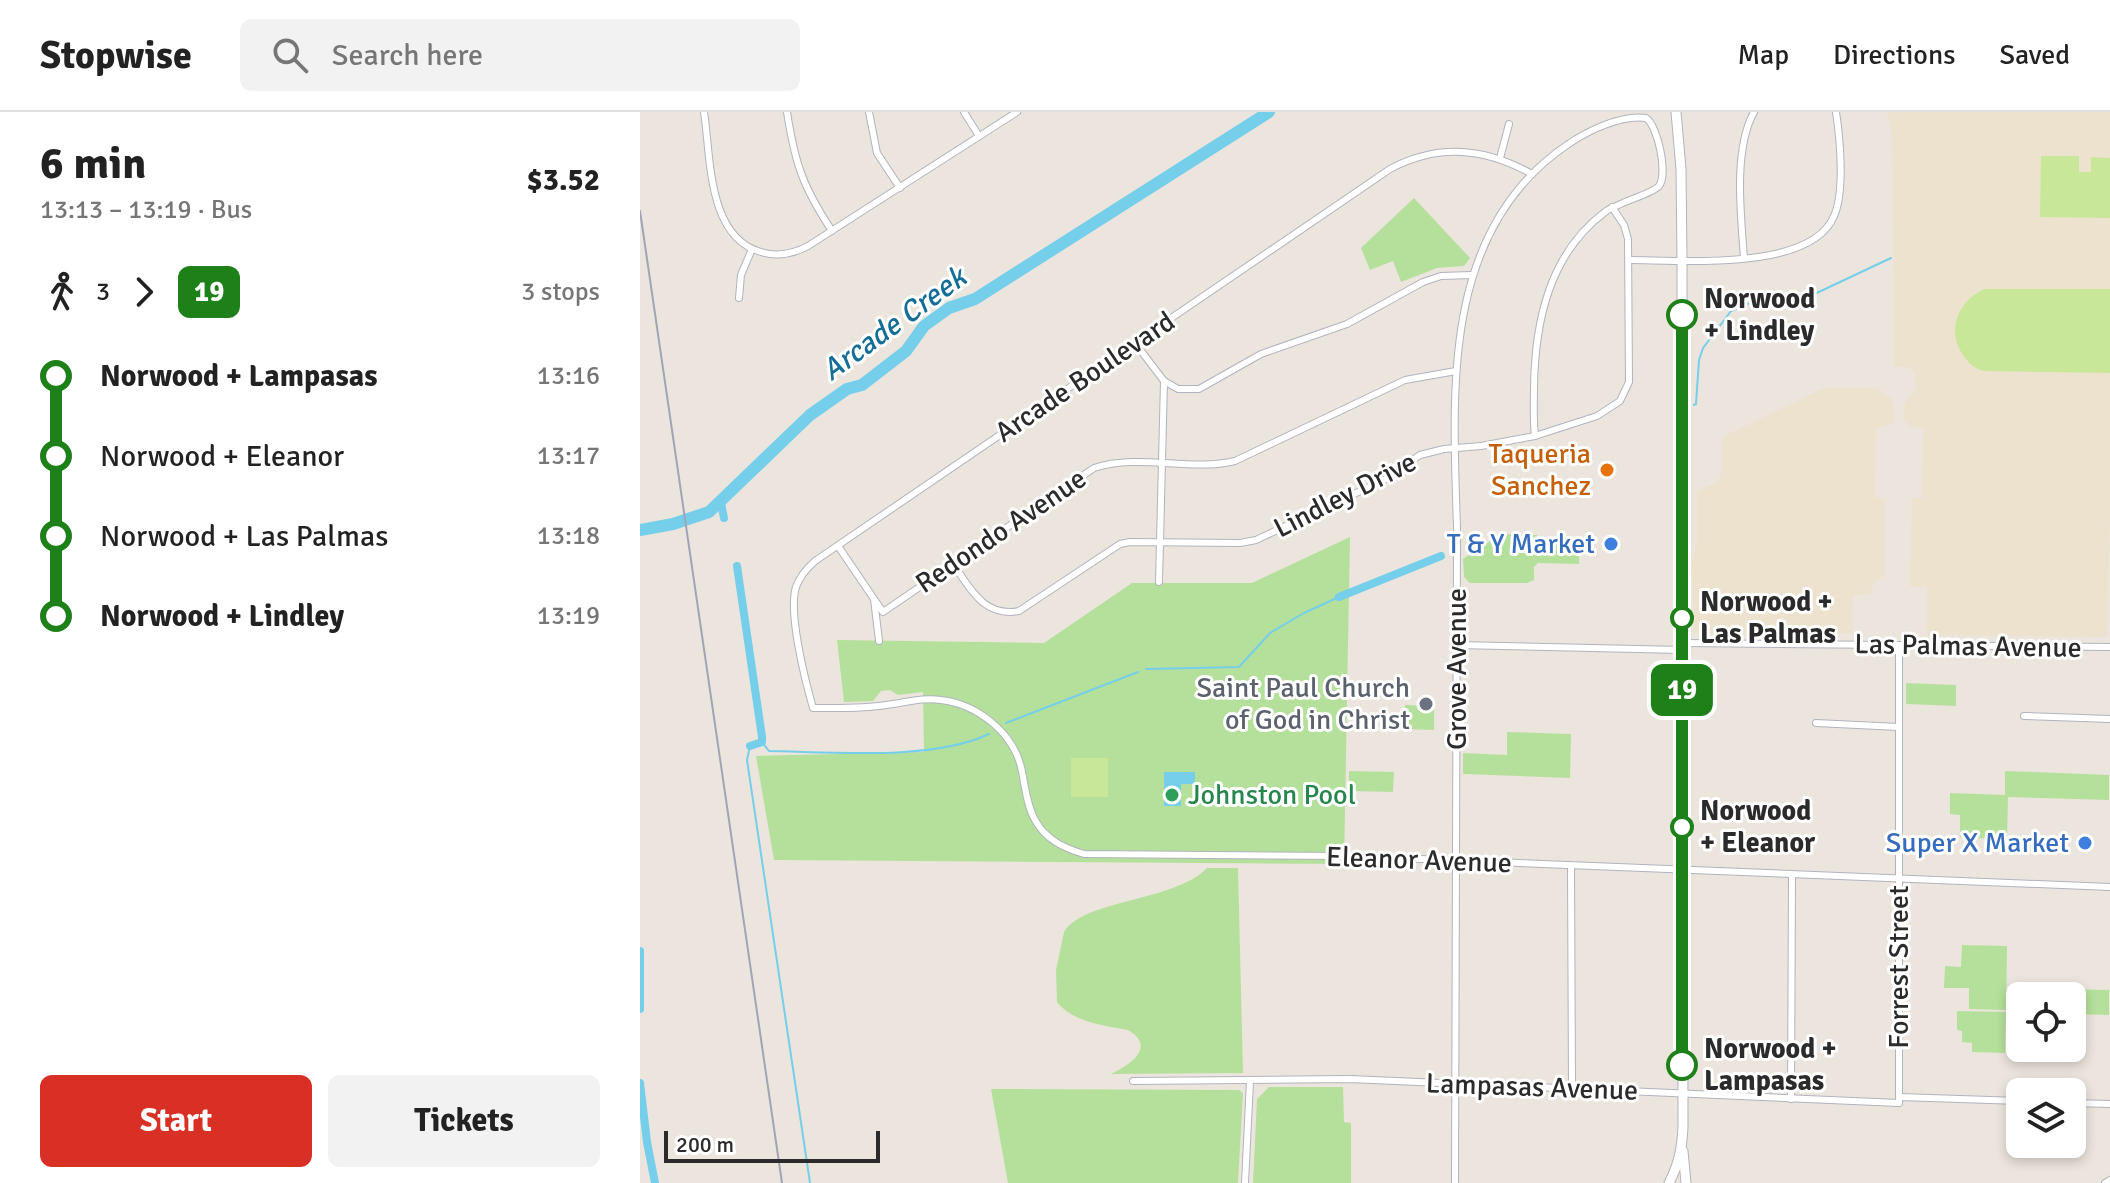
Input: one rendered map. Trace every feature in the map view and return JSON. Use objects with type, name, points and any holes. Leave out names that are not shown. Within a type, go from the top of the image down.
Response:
[{"type":"main road","points":[[1676,112],[1681,169],[1682,260],[1682,1094],[1686,1183]]},
{"type":"main road","points":[[1669,1183],[1677,1168],[1683,1141]]},
{"type":"street","points":[[704,112],[720,214],[734,237],[752,249],[773,255],[794,253],[832,231],[1017,112]]},
{"type":"street","points":[[787,112],[799,174],[812,202],[832,231]]},
{"type":"street","points":[[869,112],[877,153],[900,188]]},
{"type":"street","points":[[964,112],[979,136]]},
{"type":"street","points":[[1744,258],[1740,183],[1754,112]]},
{"type":"street","points":[[1629,260],[1744,258],[1799,248],[1816,239],[1830,224],[1839,196],[1836,112]]},
{"type":"street","points":[[1532,174],[1555,153],[1588,133],[1619,121],[1643,117],[1655,126],[1661,183],[1654,191],[1612,207],[1595,221],[1568,253],[1544,302],[1535,356],[1535,436]]},
{"type":"street","points":[[1500,158],[1509,124]]},
{"type":"street","name":"Arcade Boulevard","points":[[813,708],[801,656],[794,595],[807,568],[1402,163],[1427,154],[1454,151],[1481,153],[1500,158],[1532,174]]},
{"type":"street","name":"Grove Avenue","points":[[1455,1183],[1456,371],[1460,322],[1472,275],[1494,226],[1532,174]]},
{"type":"street","name":"Lindley Drive","points":[[953,564],[983,604],[998,612],[1014,612],[1029,607],[1115,546],[1130,542],[1240,543],[1256,540],[1386,479],[1420,455],[1535,436],[1597,416],[1617,405],[1624,397],[1629,382],[1626,229],[1612,207]]},
{"type":"street","points":[[739,298],[741,275],[752,249]]},
{"type":"street","points":[[1135,343],[1164,381],[1178,389],[1199,389],[1261,354],[1347,324],[1423,282],[1441,276],[1472,275]]},
{"type":"street","name":"Redondo Avenue","points":[[874,599],[883,612],[1094,468],[1115,462],[1235,461],[1405,380],[1456,371]]},
{"type":"street","points":[[1159,582],[1164,381]]},
{"type":"street","points":[[838,546],[874,599],[879,641]]},
{"type":"street","name":"Las Palmas Avenue","points":[[1457,645],[2110,647]]},
{"type":"street","name":"Forrest Street","points":[[1899,645],[1899,1097]]},
{"type":"street","name":"Eleanor Avenue","points":[[813,708],[853,709],[940,699],[961,704],[980,714],[997,727],[1011,744],[1020,763],[1035,820],[1047,836],[1064,848],[1084,854],[1346,856],[2110,887]]},
{"type":"street","points":[[2024,716],[2110,719]]},
{"type":"street","points":[[1816,723],[1899,727]]},
{"type":"street","points":[[1571,866],[1572,1089]]},
{"type":"street","points":[[1791,1099],[1792,876]]},
{"type":"street","name":"Lampasas Avenue","points":[[1133,1081],[1342,1079],[1899,1103],[1899,1097],[2006,1101]]},
{"type":"street","points":[[1245,1183],[1250,1081]]},
{"type":"street","points":[[2086,1103],[2110,1104]]},
{"type":"street","points":[[2105,1183],[2110,1180]]},
{"type":"shaded area","points":[[1887,112],[2110,112],[2110,516],[2107,634],[2104,637],[1927,635],[1927,587],[1910,587],[1912,498],[1922,498],[1923,428],[1910,427],[1903,419],[1905,403],[1916,388],[1915,373],[1908,367],[1894,367],[1893,174],[1891,126]]},
{"type":"shaded area","points":[[1824,388],[1876,388],[1891,399],[1894,406],[1894,422],[1876,429],[1875,497],[1885,499],[1885,575],[1874,583],[1870,594],[1853,595],[1852,633],[1694,633],[1692,562],[1697,542],[1697,491],[1716,483],[1722,472],[1722,443],[1726,435]]},
{"type":"green space","points":[[2041,156],[2079,156],[2079,172],[2091,172],[2091,157],[2110,158],[2110,218],[2040,217]]},
{"type":"green space","points":[[1414,198],[1470,258],[1464,266],[1437,268],[1401,282],[1393,261],[1370,270],[1361,248]]},
{"type":"green space","points":[[1984,289],[2110,289],[2110,373],[1986,371],[1974,367],[1959,348],[1955,328],[1961,310]]},
{"type":"green space","points":[[1501,534],[1537,535],[1537,544],[1579,545],[1579,564],[1538,563],[1534,567],[1534,580],[1527,583],[1470,583],[1464,577],[1463,559]]},
{"type":"green space","points":[[1350,537],[1344,864],[774,860],[756,756],[924,752],[923,692],[898,695],[890,690],[881,691],[873,701],[844,702],[837,640],[1044,643],[1132,583],[1252,583]]},
{"type":"green space","points":[[1906,683],[1956,685],[1956,706],[1906,704]]},
{"type":"green space","points":[[1405,705],[1434,706],[1434,730],[1405,729]]},
{"type":"green space","points":[[1507,732],[1571,734],[1570,778],[1463,774],[1463,753],[1507,755]]},
{"type":"green space","points":[[1071,758],[1108,758],[1108,797],[1071,797]]},
{"type":"green space","points":[[1349,771],[1394,772],[1393,792],[1349,791]]},
{"type":"green space","points":[[2005,771],[2109,775],[2109,800],[2008,797],[2007,840],[1960,837],[1960,815],[1950,814],[1950,793],[2005,795]]},
{"type":"green space","points":[[1207,868],[1238,868],[1243,1073],[1111,1074],[1138,1055],[1140,1043],[1128,1030],[1080,1019],[1057,1002],[1056,970],[1064,932],[1090,913],[1174,888]]},
{"type":"green space","points":[[1962,945],[2007,946],[2006,1010],[1969,1009],[1969,988],[1944,988],[1945,966],[1961,967]]},
{"type":"green space","points":[[2086,990],[2109,990],[2109,1015],[2086,1014]]},
{"type":"green space","points":[[1957,1011],[2006,1012],[2005,1053],[1972,1052],[1972,1043],[1962,1042],[1962,1031],[1957,1030]]},
{"type":"green space","points":[[1269,1087],[1343,1087],[1344,1122],[1351,1123],[1351,1183],[1253,1183],[1257,1099]]},
{"type":"green space","points":[[991,1089],[1239,1090],[1243,1093],[1238,1183],[1008,1183]]},
{"type":"water","name":"Johnston Pool","points":[[1164,772],[1195,772],[1195,784],[1181,784],[1181,806],[1164,806]]},
{"type":"waterway","name":"Arcade Creek","points":[[640,530],[673,524],[709,512],[810,415],[847,389],[862,385],[906,351],[924,326],[949,308],[975,299],[1269,112]]},
{"type":"waterway","points":[[1694,405],[1703,348],[1731,311],[1750,303],[1806,298],[1891,258]]},
{"type":"waterway","points":[[721,503],[724,518]]},
{"type":"waterway","points":[[1339,597],[1441,556]]},
{"type":"waterway","points":[[737,566],[762,737],[762,742],[750,746]]},
{"type":"waterway","points":[[1146,669],[1239,667],[1270,633],[1339,597]]},
{"type":"waterway","points":[[1006,723],[1138,672]]},
{"type":"waterway","points":[[762,742],[769,751],[911,752],[966,743],[989,734]]},
{"type":"waterway","points":[[750,746],[747,760],[810,1183]]},
{"type":"waterway","points":[[640,951],[640,1009]]},
{"type":"waterway","points":[[640,1083],[655,1183]]},
{"type":"railway","points":[[640,211],[782,1183]]},
{"type":"bus line","name":"19","points":[[1682,315],[1682,1065]]},
{"type":"place","name":"Norwood + Lindley","points":[[1682,315]]},
{"type":"place","name":"Taqueria Sanchez","points":[[1607,470]]},
{"type":"place","name":"T & Y Market","points":[[1611,544]]},
{"type":"place","name":"Norwood + Las Palmas","points":[[1682,618]]},
{"type":"place","name":"Saint Paul Church of God in Christ","points":[[1426,704]]},
{"type":"place","name":"Johnston Pool","points":[[1172,795]]},
{"type":"place","name":"Norwood + Eleanor","points":[[1682,827]]},
{"type":"place","name":"Super X Market","points":[[2085,843]]},
{"type":"place","name":"Norwood + Lampasas","points":[[1682,1065]]}]
